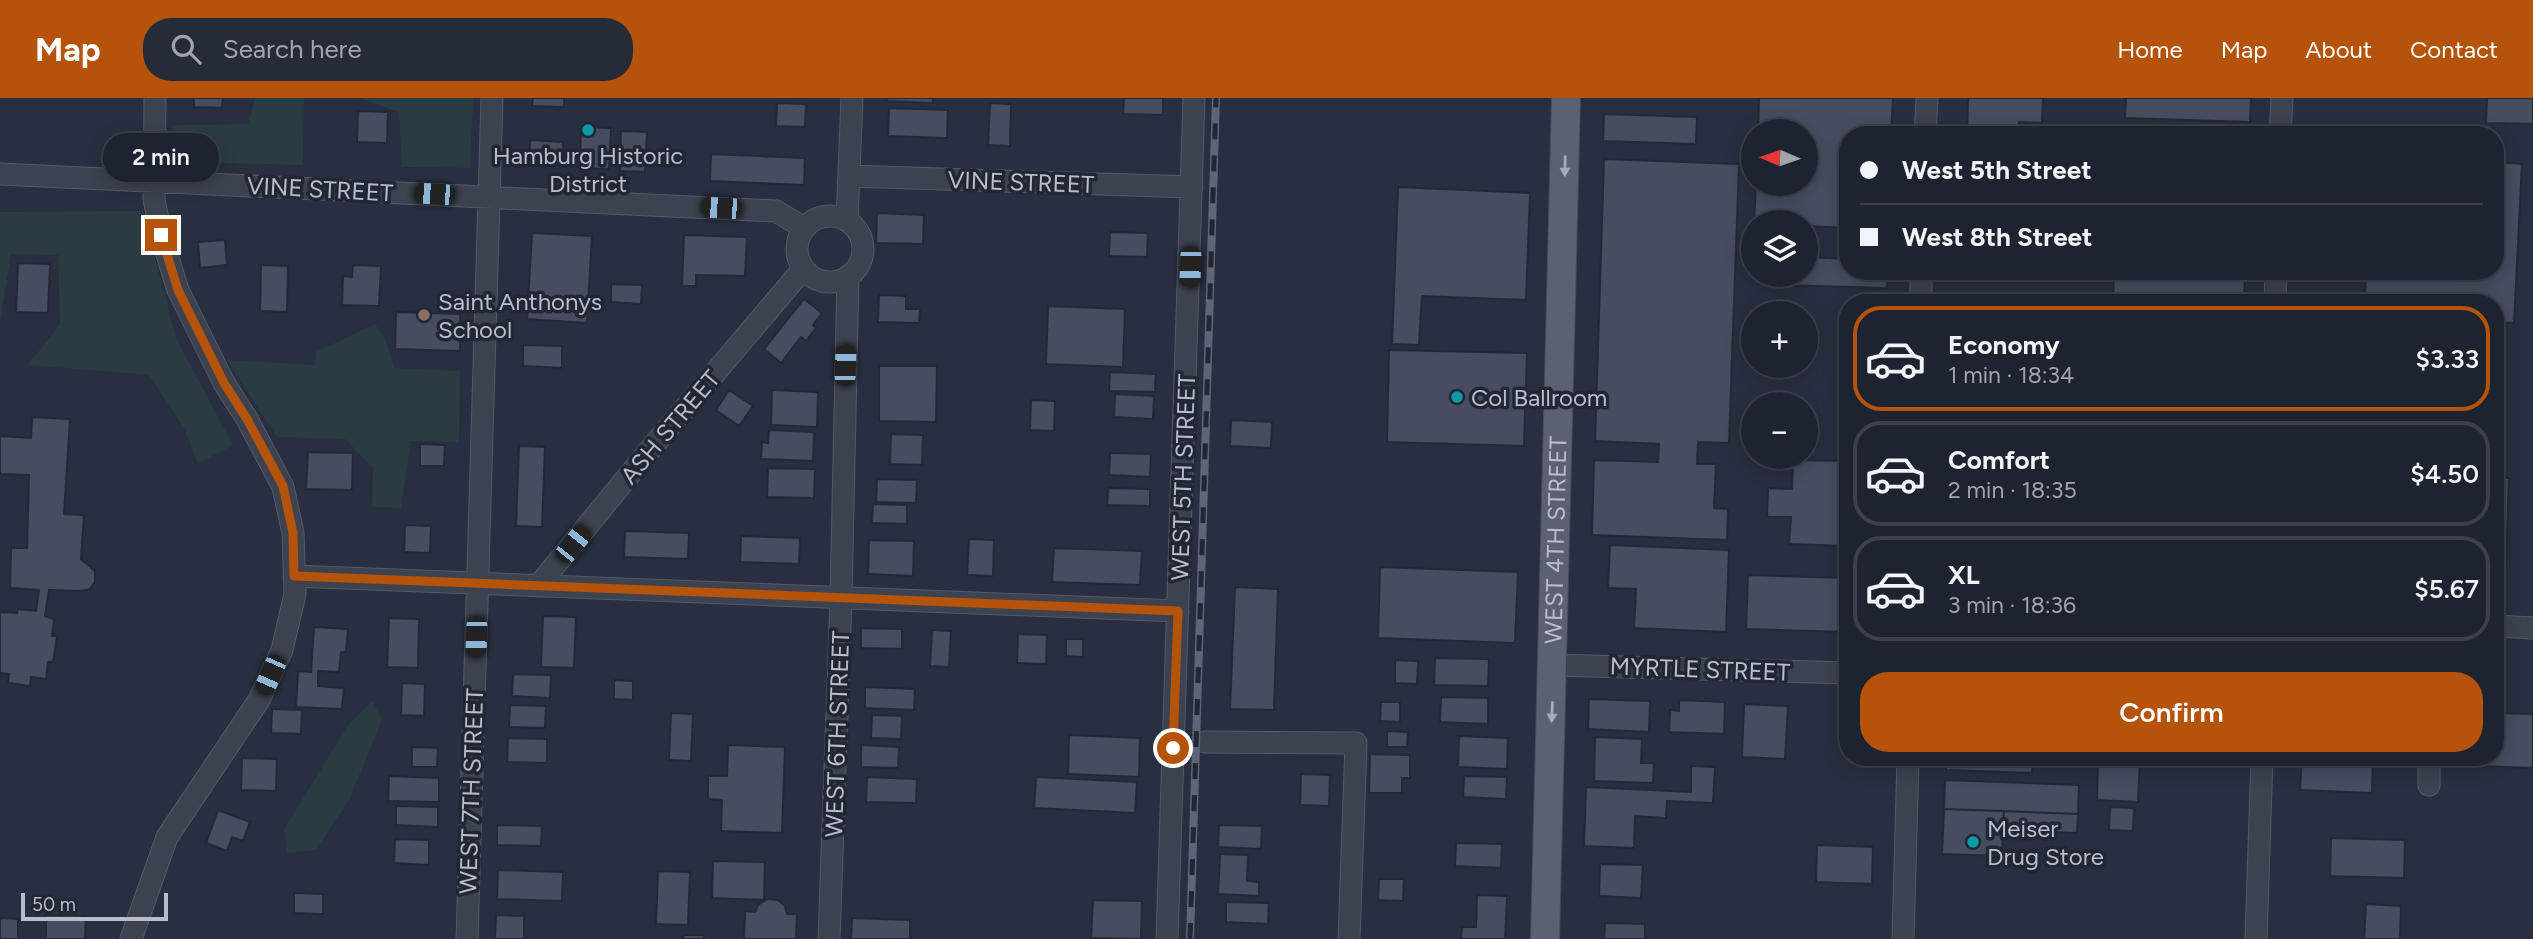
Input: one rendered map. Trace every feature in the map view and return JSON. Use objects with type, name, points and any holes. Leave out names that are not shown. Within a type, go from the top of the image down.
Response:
[{"type":"main road","name":"WEST 4TH STREET","points":[[1545,939],[1566,98]]},
{"type":"street","points":[[131,939],[167,836],[259,700],[282,650],[295,594],[293,533],[283,486],[224,383],[178,290],[161,235],[154,199],[155,98]]},
{"type":"street","name":"WEST 7TH STREET","points":[[467,939],[492,98]]},
{"type":"street","points":[[847,221],[852,98]]},
{"type":"street","name":"WEST 5TH STREET","points":[[1167,939],[1194,98]]},
{"type":"street","points":[[1926,126],[1927,98]]},
{"type":"street","points":[[2280,126],[2281,98]]},
{"type":"street","name":"VINE STREET","points":[[0,174],[776,211],[804,228]]},
{"type":"street","name":"VINE STREET","points":[[850,176],[1192,187]]},
{"type":"street","points":[[832,215],[847,221],[859,233],[863,243],[859,264],[848,276],[833,282],[822,282],[811,277],[803,270],[798,259],[798,237],[804,228],[822,216],[832,215]]},
{"type":"street","name":"ASH STREET","points":[[538,586],[803,270]]},
{"type":"street","name":"WEST 6TH STREET","points":[[829,939],[841,599],[848,276]]},
{"type":"street","points":[[294,576],[1178,611]]},
{"type":"street","points":[[2504,626],[2533,628]]},
{"type":"street","name":"MYRTLE STREET","points":[[1553,665],[1839,673]]},
{"type":"street","points":[[1205,742],[1356,743],[1349,939]]},
{"type":"street","points":[[1903,939],[1908,766]]},
{"type":"street","points":[[2256,939],[2262,766]]},
{"type":"street","points":[[2428,785],[2429,766]]},
{"type":"shaded area","points":[[255,98],[304,98],[303,165],[173,162],[172,125],[248,124]]},
{"type":"shaded area","points":[[360,98],[473,98],[470,168],[402,167],[399,112]]},
{"type":"shaded area","points":[[143,211],[176,338],[233,445],[198,464],[184,428],[149,375],[28,365],[60,324],[58,255],[11,254],[0,322],[0,212]]},
{"type":"shaded area","points":[[375,324],[385,338],[394,368],[460,371],[459,442],[411,441],[401,508],[372,507],[373,468],[345,439],[277,437],[227,360],[315,365],[316,352]]},
{"type":"shaded area","points":[[372,701],[382,720],[349,800],[316,850],[287,853],[284,829],[349,724]]},
{"type":"building","points":[[194,98],[223,98],[222,108],[194,107]]},
{"type":"building","points":[[533,98],[564,98],[564,107],[532,106]]},
{"type":"building","points":[[887,98],[933,98],[933,103],[886,101]]},
{"type":"building","points":[[1124,98],[1163,98],[1163,115],[1123,114]]},
{"type":"building","points":[[1759,98],[1893,98],[1891,126],[1839,126],[1839,228],[1818,227],[1818,210],[1755,210],[1755,196],[1818,196],[1818,119],[1758,119]]},
{"type":"building","points":[[1968,98],[2043,98],[2042,123],[1967,126]]},
{"type":"building","points":[[2126,98],[2251,98],[2250,122],[2125,118]]},
{"type":"building","points":[[2487,98],[2533,98],[2533,124],[2486,123]]},
{"type":"building","points":[[777,103],[806,104],[805,127],[776,126]]},
{"type":"building","points":[[990,103],[1011,104],[1010,146],[988,145]]},
{"type":"building","points":[[889,108],[948,110],[947,138],[888,136]]},
{"type":"building","points":[[358,111],[388,112],[387,143],[357,142]]},
{"type":"building","points":[[1604,114],[1697,117],[1696,144],[1603,141]]},
{"type":"building","points":[[581,127],[611,128],[609,169],[580,168]]},
{"type":"building","points":[[621,131],[647,132],[645,172],[620,171]]},
{"type":"building","points":[[530,140],[563,142],[562,166],[529,165]]},
{"type":"building","points":[[711,154],[805,158],[804,185],[710,181]]},
{"type":"building","points":[[1604,159],[1739,164],[1729,443],[1698,442],[1697,464],[1716,464],[1714,508],[1728,509],[1727,540],[1592,535],[1594,460],[1658,462],[1659,444],[1595,441]]},
{"type":"building","points":[[2504,163],[2522,164],[2514,323],[2504,322],[2504,294],[2365,294],[2366,280],[2504,280]]},
{"type":"building","points":[[1398,187],[1530,193],[1526,300],[1422,296],[1419,345],[1392,344]]},
{"type":"building","points":[[877,213],[924,215],[923,244],[876,243]]},
{"type":"building","points":[[1110,232],[1148,233],[1147,257],[1109,256]]},
{"type":"building","points":[[532,233],[592,236],[587,323],[527,319]]},
{"type":"building","points":[[684,235],[747,237],[745,276],[696,275],[696,286],[682,286]]},
{"type":"building","points":[[225,240],[227,265],[200,268],[198,242]]},
{"type":"building","points":[[1818,258],[1839,259],[1839,280],[1887,280],[1887,288],[1818,286]]},
{"type":"building","points":[[18,263],[50,264],[48,313],[16,312]]},
{"type":"building","points":[[261,265],[288,266],[287,312],[260,311]]},
{"type":"building","points":[[353,265],[381,266],[379,306],[342,305],[343,276],[352,277]]},
{"type":"building","points":[[2114,280],[2245,280],[2244,294],[2113,294]]},
{"type":"building","points":[[611,284],[642,285],[641,304],[611,302]]},
{"type":"building","points":[[879,295],[906,296],[906,309],[920,309],[919,323],[878,322]]},
{"type":"building","points":[[804,299],[822,313],[813,325],[816,328],[806,341],[801,337],[781,363],[764,349]]},
{"type":"building","points":[[1048,306],[1125,309],[1123,367],[1046,364]]},
{"type":"building","points":[[396,312],[460,314],[460,351],[395,349]]},
{"type":"building","points":[[523,345],[562,346],[562,368],[523,366]]},
{"type":"building","name":"Col Ballroom","points":[[1389,350],[1527,353],[1524,446],[1387,442]]},
{"type":"building","points":[[879,366],[937,366],[936,422],[879,421]]},
{"type":"building","points":[[1110,372],[1156,374],[1155,392],[1109,391]]},
{"type":"building","points":[[729,390],[753,406],[739,426],[716,410]]},
{"type":"building","points":[[772,390],[818,392],[817,427],[771,425]]},
{"type":"building","points":[[1115,394],[1154,396],[1153,419],[1114,417]]},
{"type":"building","points":[[1031,400],[1055,401],[1054,431],[1030,430]]},
{"type":"building","points":[[32,417],[70,419],[64,514],[84,515],[81,559],[95,571],[95,582],[90,589],[80,591],[49,590],[45,616],[54,619],[52,636],[57,636],[53,662],[48,662],[46,679],[31,677],[30,686],[8,683],[9,674],[0,673],[0,612],[17,613],[18,609],[36,611],[39,590],[10,588],[11,548],[27,548],[29,475],[0,474],[0,436],[31,438]]},
{"type":"building","points":[[1231,420],[1272,422],[1271,448],[1230,446]]},
{"type":"building","points":[[769,430],[814,432],[813,461],[761,459],[762,442],[768,443]]},
{"type":"building","points":[[891,434],[923,435],[922,465],[890,464]]},
{"type":"building","points":[[420,444],[445,445],[444,466],[420,466]]},
{"type":"building","points":[[519,446],[545,447],[542,527],[516,526]]},
{"type":"building","points":[[308,452],[353,453],[352,490],[306,489]]},
{"type":"building","points":[[1110,453],[1151,454],[1150,477],[1109,475]]},
{"type":"building","points":[[1818,460],[1839,461],[1839,546],[1789,544],[1791,517],[1767,517],[1768,488],[1792,489],[1793,469],[1818,469]]},
{"type":"building","points":[[768,468],[815,469],[814,498],[767,497]]},
{"type":"building","points":[[2504,478],[2509,478],[2506,567]]},
{"type":"building","points":[[877,479],[917,480],[916,503],[876,502]]},
{"type":"building","points":[[1108,488],[1150,489],[1150,506],[1107,505]]},
{"type":"building","points":[[873,504],[907,505],[907,524],[872,523]]},
{"type":"building","points":[[405,525],[431,526],[430,553],[404,552]]},
{"type":"building","points":[[625,531],[689,533],[688,559],[624,557]]},
{"type":"building","points":[[741,536],[800,538],[799,564],[740,562]]},
{"type":"building","points":[[969,539],[994,540],[993,576],[967,575]]},
{"type":"building","points":[[869,540],[914,541],[913,576],[868,574]]},
{"type":"building","points":[[1610,545],[1729,550],[1726,632],[1634,628],[1636,589],[1608,588]]},
{"type":"building","points":[[1054,548],[1142,551],[1140,585],[1052,582]]},
{"type":"building","points":[[1380,567],[1518,572],[1515,643],[1378,638]]},
{"type":"building","points":[[1748,575],[1839,578],[1839,632],[1746,629]]},
{"type":"building","points":[[1235,587],[1278,589],[1274,710],[1230,709]]},
{"type":"building","points":[[543,616],[576,617],[574,668],[541,667]]},
{"type":"building","points":[[389,618],[419,619],[418,668],[387,667]]},
{"type":"building","points":[[314,627],[348,629],[346,652],[341,652],[339,672],[318,671],[318,686],[344,688],[342,709],[296,707],[298,671],[311,672]]},
{"type":"building","points":[[861,628],[902,629],[902,649],[861,648]]},
{"type":"building","points":[[932,630],[951,631],[949,667],[930,666]]},
{"type":"building","points":[[1018,634],[1047,635],[1046,664],[1017,663]]},
{"type":"building","points":[[1066,639],[1083,639],[1083,657],[1066,656]]},
{"type":"building","points":[[1435,658],[1489,659],[1488,686],[1434,685]]},
{"type":"building","points":[[1395,660],[1418,661],[1417,684],[1395,683]]},
{"type":"building","points":[[513,674],[551,675],[550,698],[512,696]]},
{"type":"building","points":[[614,680],[633,681],[633,700],[614,699]]},
{"type":"building","points":[[402,683],[425,684],[424,716],[401,715]]},
{"type":"building","points":[[865,687],[915,689],[914,710],[865,708]]},
{"type":"building","points":[[1441,697],[1488,698],[1488,724],[1440,722]]},
{"type":"building","points":[[1589,699],[1650,701],[1649,732],[1588,729]]},
{"type":"building","points":[[1679,700],[1725,702],[1724,734],[1669,732],[1670,710],[1679,711]]},
{"type":"building","points":[[1381,702],[1400,702],[1400,722],[1380,721]]},
{"type":"building","points":[[1744,704],[1788,706],[1785,759],[1742,757]]},
{"type":"building","points":[[510,705],[546,706],[545,728],[509,727]]},
{"type":"building","points":[[272,709],[302,710],[301,734],[271,733]]},
{"type":"building","points":[[671,713],[693,714],[691,761],[669,760]]},
{"type":"building","points":[[2504,713],[2533,714],[2533,768],[2477,766],[2504,766]]},
{"type":"building","points":[[872,715],[902,716],[901,739],[871,738]]},
{"type":"building","points":[[1387,731],[1408,732],[1407,747],[1387,747]]},
{"type":"building","points":[[1069,735],[1140,738],[1139,777],[1068,774]]},
{"type":"building","points":[[1459,736],[1508,738],[1507,769],[1458,767]]},
{"type":"building","points":[[1595,737],[1642,739],[1641,763],[1654,763],[1653,783],[1594,781]]},
{"type":"building","points":[[508,738],[547,739],[547,763],[507,762]]},
{"type":"building","points":[[728,745],[785,747],[782,833],[721,831],[722,800],[708,799],[708,776],[727,776]]},
{"type":"building","points":[[861,745],[899,747],[898,768],[861,767]]},
{"type":"building","points":[[412,747],[438,748],[437,767],[412,767]]},
{"type":"building","points":[[1370,754],[1410,755],[1410,778],[1402,778],[1402,793],[1369,793]]},
{"type":"building","points":[[242,758],[277,759],[276,791],[241,790]]},
{"type":"building","points":[[1691,766],[1715,767],[1713,803],[1667,801],[1666,818],[1635,816],[1634,848],[1584,846],[1586,787],[1691,792]]},
{"type":"building","points":[[1946,766],[2032,766],[2032,773],[1946,770]]},
{"type":"building","points":[[2098,766],[2140,766],[2138,802],[2097,800]]},
{"type":"building","points":[[2302,766],[2373,766],[2372,793],[2300,790]]},
{"type":"building","points":[[1301,774],[1330,775],[1329,806],[1300,805]]},
{"type":"building","points":[[389,776],[439,778],[439,802],[388,801]]},
{"type":"building","points":[[1464,776],[1507,777],[1506,799],[1463,797]]},
{"type":"building","points":[[867,777],[917,779],[916,803],[866,802]]},
{"type":"building","points":[[1036,777],[1137,782],[1135,813],[1034,808]]},
{"type":"building","points":[[1945,780],[2079,785],[2078,814],[1944,809]]},
{"type":"building","points":[[396,806],[438,807],[438,827],[396,825]]},
{"type":"building","points":[[2110,807],[2134,808],[2133,831],[2109,830]]},
{"type":"building","name":"Meiser Drug Store","points":[[1944,809],[2004,811],[2002,856],[1942,854]]},
{"type":"building","points":[[218,810],[250,822],[243,841],[232,837],[227,851],[206,843]]},
{"type":"building","points":[[2004,811],[2078,814],[2077,833],[2003,830]]},
{"type":"building","points":[[497,825],[542,826],[541,846],[497,845]]},
{"type":"building","points":[[1219,825],[1262,826],[1261,849],[1218,847]]},
{"type":"building","points":[[2331,838],[2405,840],[2404,878],[2330,876]]},
{"type":"building","points":[[395,839],[429,840],[429,865],[394,863]]},
{"type":"building","points":[[1456,843],[1502,844],[1501,868],[1455,866]]},
{"type":"building","points":[[1817,845],[1873,847],[1872,884],[1816,882]]},
{"type":"building","points":[[1220,854],[1248,855],[1247,881],[1259,882],[1259,896],[1218,894]]},
{"type":"building","points":[[713,861],[765,862],[764,900],[712,898]]},
{"type":"building","points":[[1600,864],[1643,865],[1641,898],[1599,896]]},
{"type":"building","points":[[498,870],[563,872],[562,901],[497,899]]},
{"type":"building","points":[[658,871],[690,872],[688,925],[656,924]]},
{"type":"building","points":[[1379,879],[1404,879],[1403,901],[1378,900]]},
{"type":"building","points":[[294,893],[323,894],[323,914],[294,913]]},
{"type":"building","points":[[1477,895],[1507,896],[1505,939],[1461,939],[1462,927],[1476,927]]},
{"type":"building","points":[[767,899],[778,900],[785,906],[787,914],[797,914],[796,939],[744,939],[745,911],[755,912],[758,905]]},
{"type":"building","points":[[1093,900],[1142,901],[1141,939],[1091,938]]},
{"type":"building","points":[[1226,902],[1269,903],[1268,924],[1226,922]]},
{"type":"building","points":[[2366,904],[2401,906],[2400,939],[2364,939]]},
{"type":"building","points":[[46,915],[86,916],[85,939],[46,939]]},
{"type":"building","points":[[496,915],[524,916],[524,939],[495,939]]},
{"type":"building","points":[[0,918],[18,919],[18,939],[0,939]]},
{"type":"building","points":[[852,918],[910,920],[910,939],[851,939]]},
{"type":"building","points":[[1605,923],[1645,924],[1645,939],[1604,939]]},
{"type":"building","points":[[684,935],[704,935],[704,939],[683,939]]},
{"type":"railway","points":[[1190,939],[1216,98]]},
{"type":"place","name":"Hamburg Historic District","points":[[588,130]]},
{"type":"place","name":"Saint Anthonys School","points":[[424,315]]},
{"type":"place","name":"Col Ballroom","points":[[1457,397]]},
{"type":"place","name":"Meiser Drug Store","points":[[1973,842]]},
{"type":"route","points":[[161,235],[178,290],[224,383],[283,486],[293,533],[294,576],[1178,611],[1173,748]]}]
